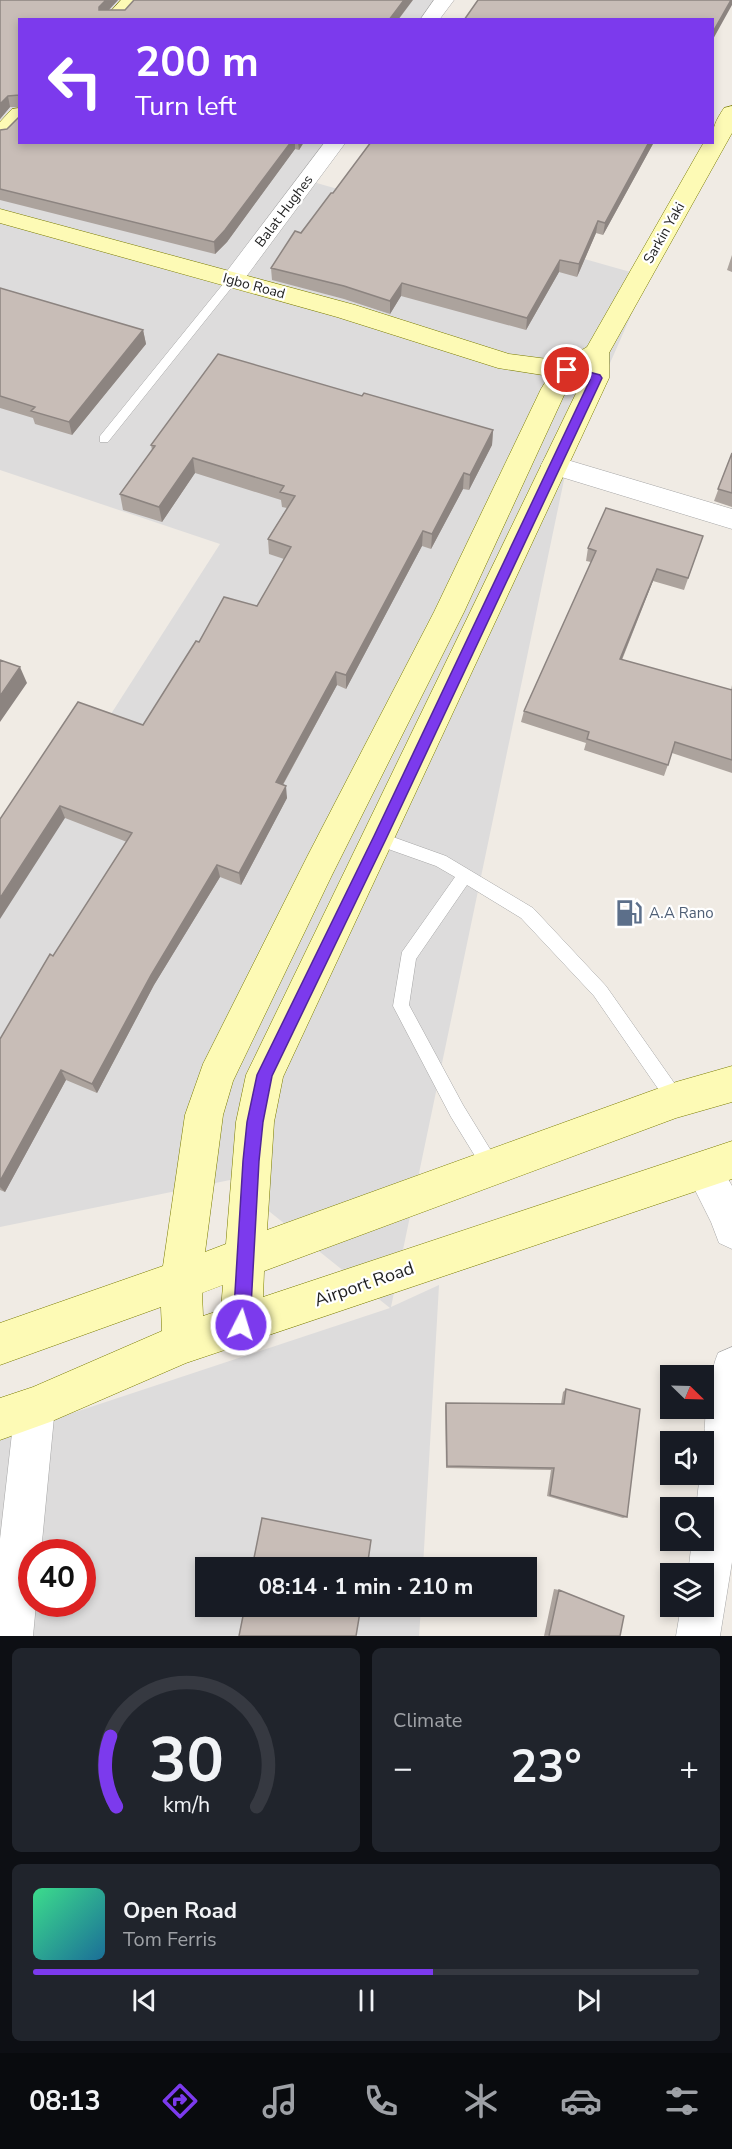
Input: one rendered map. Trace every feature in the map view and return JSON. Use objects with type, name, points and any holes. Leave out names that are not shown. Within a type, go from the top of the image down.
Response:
[{"type":"street","points":[[115,18],[132,0]]},
{"type":"street","points":[[430,18],[444,0]]},
{"type":"street","name":"Sarkin Yaki","points":[[241,1325],[247,1257],[251,1161],[255,1122],[265,1075],[380,839],[554,465],[580,377],[732,113]]},
{"type":"street","points":[[0,134],[18,116]]},
{"type":"street","name":"Balat Hughes","points":[[232,280],[334,144]]},
{"type":"street","name":"Igbo Road","points":[[0,216],[346,311],[507,362],[580,377]]},
{"type":"street","points":[[183,1343],[181,1280],[204,1115],[216,1077],[320,865],[449,612],[580,377]]},
{"type":"street","points":[[554,465],[732,519]]},
{"type":"street","points":[[0,1344],[247,1257],[676,1100],[732,1084]]},
{"type":"street","points":[[718,1165],[732,1230]]},
{"type":"street","name":"Airport Road","points":[[17,1413],[183,1343],[718,1165]]},
{"type":"street","points":[[711,1563],[732,1366]]},
{"type":"street","points":[[11,1636],[17,1413]]},
{"type":"street","points":[[698,1636],[701,1617]]},
{"type":"lane","points":[[104,439],[232,280]]},
{"type":"lane","points":[[380,839],[441,861],[527,913],[600,991],[676,1100]]},
{"type":"lane","points":[[465,875],[408,957],[401,1006],[457,1111],[492,1168]]},
{"type":"shaded area","points":[[0,0],[437,0],[424,18],[18,18],[18,144],[332,144],[306,180],[648,277],[569,456],[391,1307],[439,1285],[424,1557],[195,1557],[195,1617],[420,1617],[419,1636],[0,1636],[0,1437],[390,1308],[230,1180],[0,1227],[0,887],[220,544],[0,470]]},
{"type":"building","points":[[0,0],[106,0],[99,10],[125,10],[134,0],[404,0],[390,18],[18,18],[18,95],[8,96],[0,104]]},
{"type":"building","points":[[478,0],[731,0],[714,30],[714,18],[465,18]]},
{"type":"building","points":[[18,118],[18,144],[290,144],[214,242],[0,189],[0,130],[7,129]]},
{"type":"building","points":[[370,144],[648,144],[605,223],[598,221],[579,264],[560,260],[527,318],[402,283],[390,301],[344,286],[271,268],[295,231],[301,233]]},
{"type":"building","points":[[0,288],[143,330],[69,422],[31,411],[35,407],[0,396]]},
{"type":"building","points":[[218,354],[362,396],[364,393],[493,430],[470,475],[464,473],[432,534],[423,531],[346,675],[336,672],[276,782],[286,786],[239,873],[217,865],[151,975],[92,1084],[61,1070],[0,1181],[0,1039],[50,954],[53,956],[132,833],[60,806],[0,898],[0,819],[78,702],[143,725],[196,641],[199,642],[224,597],[257,606],[291,547],[268,539],[295,496],[280,492],[284,486],[193,458],[159,507],[120,494],[155,446],[151,445]]},
{"type":"building","points":[[732,453],[732,493],[718,489]]},
{"type":"building","points":[[606,508],[703,536],[688,578],[657,569],[620,659],[732,690],[732,760],[675,742],[668,765],[587,739],[589,732],[524,711],[596,551],[588,548]]},
{"type":"building","points":[[0,660],[20,667],[0,696]]},
{"type":"building","points":[[566,1389],[640,1409],[627,1517],[550,1495],[554,1468],[447,1466],[446,1403],[564,1404]]},
{"type":"building","points":[[262,1518],[371,1540],[369,1557],[254,1557]]},
{"type":"building","points":[[559,1590],[624,1616],[620,1636],[549,1636]]},
{"type":"building","points":[[243,1617],[359,1617],[356,1636],[239,1636]]},
{"type":"place","name":"A.A Rano","points":[[629,913]]},
{"type":"route","points":[[241,1325],[247,1257],[251,1161],[255,1122],[265,1075],[380,839],[596,378],[567,370]]}]
